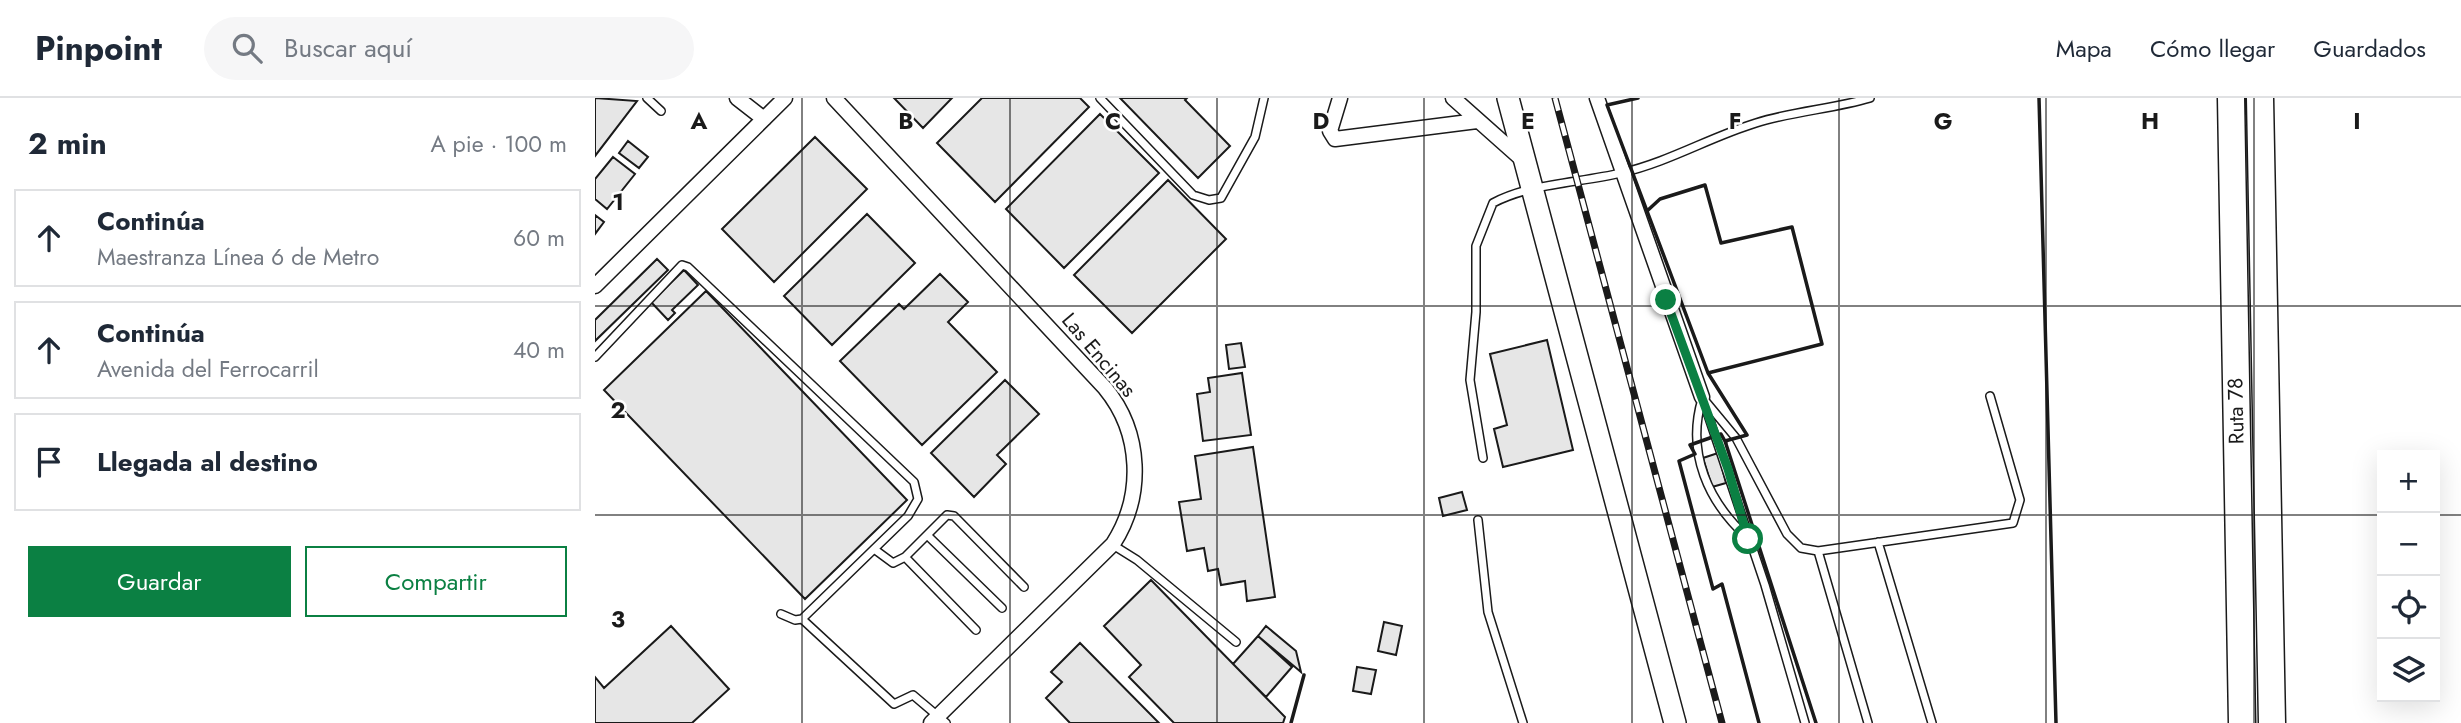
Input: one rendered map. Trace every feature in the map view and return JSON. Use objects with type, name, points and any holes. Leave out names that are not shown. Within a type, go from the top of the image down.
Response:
[{"type":"highway","name":"Ruta 78","points":[[2231,98],[2242,723]]},
{"type":"highway","name":"Ruta 78","points":[[2260,98],[2272,723]]},
{"type":"main road","points":[[1509,98],[1675,723]]},
{"type":"street","points":[[737,98],[764,119]]},
{"type":"street","points":[[595,286],[785,98]]},
{"type":"street","name":"Las Encinas","points":[[834,98],[1113,398],[1129,429],[1135,479],[1127,518],[1112,544],[938,720]]},
{"type":"street","points":[[1340,98],[1330,131],[1335,139],[1477,121]]},
{"type":"street","points":[[1453,98],[1525,162]]},
{"type":"street","points":[[1597,98],[1621,173],[1702,397]]},
{"type":"lane","points":[[647,98],[661,111]]},
{"type":"lane","points":[[1100,98],[1193,195],[1209,200],[1221,198],[1255,137],[1264,98]]},
{"type":"lane","points":[[1483,458],[1470,380],[1476,312],[1476,246],[1493,203],[1514,192],[1621,173],[1668,160],[1754,124],[1808,109],[1870,98]]},
{"type":"lane","points":[[595,357],[682,265],[688,267],[914,482],[918,499],[908,516],[802,619],[795,620],[781,614]]},
{"type":"lane","points":[[1702,397],[1735,438],[1787,534],[1801,548],[1818,551],[2013,523],[2020,500],[1990,396]]},
{"type":"lane","points":[[1702,397],[1805,723]]},
{"type":"lane","points":[[1702,397],[1697,439],[1709,491],[1727,520],[1748,539]]},
{"type":"lane","points":[[874,549],[893,563],[905,557],[947,515],[954,516],[1024,587]]},
{"type":"lane","points":[[1478,520],[1489,612],[1523,723]]},
{"type":"lane","points":[[927,535],[1002,608]]},
{"type":"lane","points":[[1878,542],[1932,723]]},
{"type":"lane","points":[[1112,544],[1137,560],[1236,642]]},
{"type":"lane","points":[[1818,551],[1868,723]]},
{"type":"lane","points":[[905,557],[976,630]]},
{"type":"lane","points":[[802,619],[894,704],[913,695],[938,720]]},
{"type":"building","points":[[595,98],[637,101],[595,156]]},
{"type":"building","points":[[894,98],[952,98],[923,128]]},
{"type":"building","points":[[982,98],[1080,98],[1089,107],[995,202],[937,143]]},
{"type":"building","points":[[1120,98],[1187,98],[1185,100],[1230,146],[1198,178]]},
{"type":"building","points":[[1100,114],[1159,173],[1064,268],[1006,209]]},
{"type":"building","points":[[815,137],[867,189],[774,282],[722,229]]},
{"type":"building","points":[[628,141],[648,157],[639,168],[619,153]]},
{"type":"building","points":[[613,157],[635,174],[607,209],[595,199],[595,179]]},
{"type":"building","points":[[1168,180],[1226,239],[1132,333],[1074,275]]},
{"type":"building","points":[[867,214],[915,263],[832,345],[784,296]]},
{"type":"building","points":[[595,215],[604,222],[595,234]]},
{"type":"building","points":[[657,259],[668,270],[595,341],[595,320]]},
{"type":"building","points":[[684,270],[698,285],[672,310],[675,313],[668,320],[651,302]]},
{"type":"building","points":[[940,274],[968,302],[948,322],[997,372],[922,445],[840,361],[899,304],[904,309]]},
{"type":"building","points":[[706,291],[907,500],[805,599],[604,390]]},
{"type":"building","points":[[1547,340],[1573,450],[1503,467],[1494,429],[1507,425],[1490,354]]},
{"type":"building","points":[[1241,343],[1245,367],[1229,369],[1226,345]]},
{"type":"building","points":[[1242,373],[1251,435],[1203,441],[1197,394],[1210,392],[1208,378]]},
{"type":"building","points":[[1005,380],[1039,414],[997,455],[1006,464],[974,497],[931,453]]},
{"type":"building","points":[[1253,447],[1275,597],[1247,601],[1245,581],[1221,585],[1218,569],[1208,571],[1204,548],[1187,551],[1179,502],[1201,499],[1195,456]]},
{"type":"building","points":[[1718,453],[1726,483],[1712,487],[1703,458]]},
{"type":"building","points":[[1462,492],[1467,510],[1443,516],[1439,498]]},
{"type":"building","points":[[1151,580],[1285,717],[1283,723],[1174,723],[1129,677],[1141,665],[1104,626]]},
{"type":"building","points":[[1384,622],[1402,626],[1396,655],[1378,651]]},
{"type":"building","points":[[671,626],[729,689],[692,723],[595,723],[595,677],[604,688]]},
{"type":"building","points":[[1266,626],[1296,651],[1301,672],[1258,636]]},
{"type":"building","points":[[1258,636],[1292,667],[1266,697],[1233,664]]},
{"type":"building","points":[[1080,643],[1159,723],[1070,723],[1046,698],[1062,682],[1051,672]]},
{"type":"building","points":[[1357,667],[1376,670],[1371,694],[1353,691]]},
{"type":"railway","points":[[1555,98],[1722,723]]},
{"type":"wall","points":[[1638,98],[1607,105],[1647,211],[1660,199],[1705,185],[1721,243],[1792,227],[1822,344],[1708,373],[1747,435],[1725,441],[1816,723]]},
{"type":"wall","points":[[2039,98],[2056,723]]},
{"type":"wall","points":[[1647,211],[1708,373]]},
{"type":"wall","points":[[1726,443],[1721,434],[1690,445],[1695,454],[1679,461],[1713,589],[1722,584],[1759,723]]},
{"type":"wall","points":[[1291,723],[1304,675]]},
{"type":"route","points":[[1666,300],[1728,469],[1748,539]]}]
